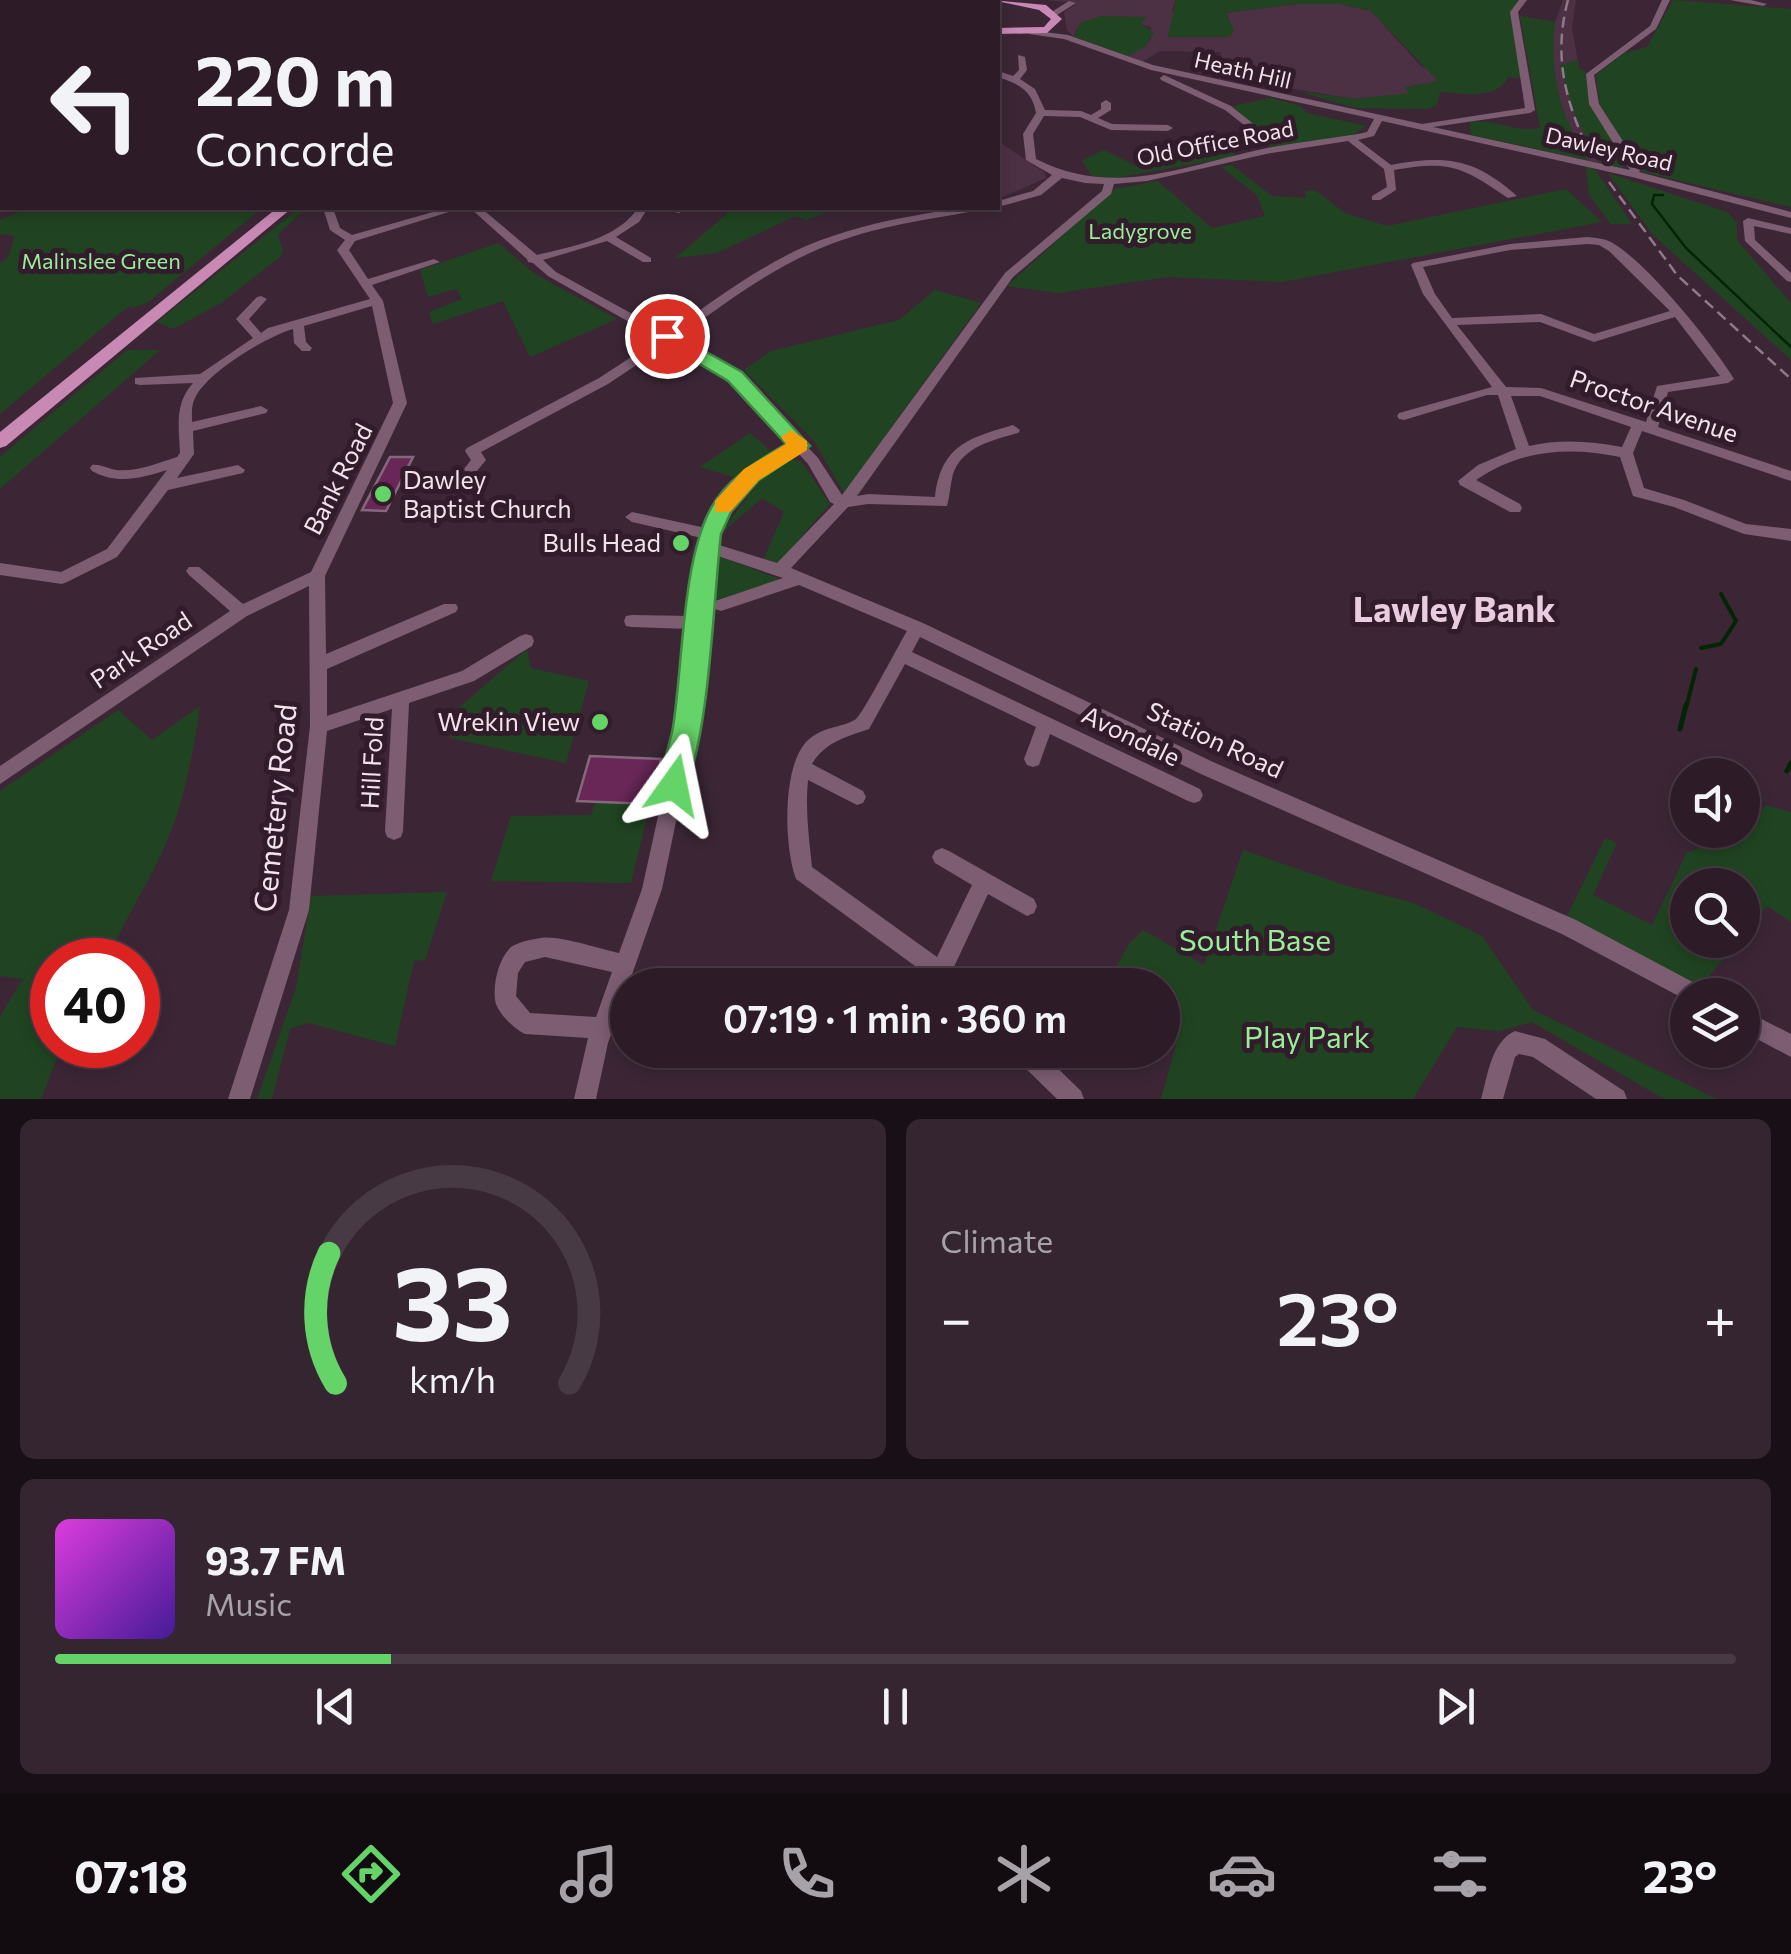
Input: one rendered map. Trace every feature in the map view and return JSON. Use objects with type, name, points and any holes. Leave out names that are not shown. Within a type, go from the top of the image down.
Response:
[{"type":"main road","points":[[1000,32],[1046,30],[1055,18],[1021,2]]},
{"type":"main road","points":[[0,442],[284,210]]},
{"type":"street","points":[[1417,127],[1530,110],[1514,12],[1524,0]]},
{"type":"street","points":[[1632,174],[1636,169],[1594,104],[1590,74],[1653,27],[1666,0]]},
{"type":"street","points":[[1734,0],[1763,4]]},
{"type":"street","points":[[1065,38],[1055,18],[1072,3]]},
{"type":"street","name":"Heath Hill","points":[[1032,32],[1065,38],[1151,67],[1417,127]]},
{"type":"street","points":[[1015,80],[1024,70],[1021,57]]},
{"type":"street","points":[[1151,67],[1152,73],[1228,108],[1256,130]]},
{"type":"street","points":[[1000,75],[1035,91],[1041,113],[1029,131],[1029,156],[1061,173],[1036,193],[1000,203]]},
{"type":"street","points":[[1092,118],[1106,110],[1106,103]]},
{"type":"street","points":[[1041,113],[1092,118],[1148,132],[1168,128]]},
{"type":"street","name":"Old Office Road","points":[[1061,173],[1110,181],[1370,134],[1379,118]]},
{"type":"street","points":[[1086,134],[1104,124]]},
{"type":"street","name":"Dawley Road","points":[[1417,127],[1632,174],[1791,215]]},
{"type":"street","points":[[1350,138],[1389,168],[1392,188],[1376,198]]},
{"type":"street","points":[[1449,160],[1458,144]]},
{"type":"street","points":[[1389,168],[1449,160],[1468,166],[1512,196]]},
{"type":"street","points":[[720,605],[789,575],[1010,275],[1107,192],[1110,181]]},
{"type":"street","name":"Bank Road","points":[[316,576],[400,403],[377,302],[343,250],[350,240],[335,230],[329,210]]},
{"type":"street","points":[[350,240],[450,210]]},
{"type":"street","points":[[478,210],[532,260],[735,376],[799,446],[835,498],[844,503],[868,499],[942,502],[943,474],[954,456],[972,442],[1013,430]]},
{"type":"street","points":[[532,260],[606,236],[635,221],[642,210]]},
{"type":"street","points":[[471,468],[478,460],[472,450],[622,369],[788,255],[834,236],[964,210]]},
{"type":"street","points":[[1790,278],[1750,242],[1748,222],[1791,231]]},
{"type":"street","points":[[606,236],[653,258],[632,266]]},
{"type":"street","points":[[1524,450],[1512,431],[1500,390],[1449,322],[1417,266],[1586,240],[1616,250],[1714,354],[1728,379],[1662,389],[1645,426],[1626,453]]},
{"type":"street","points":[[368,283],[434,262]]},
{"type":"street","points":[[259,338],[242,319],[261,298]]},
{"type":"street","points":[[0,568],[59,585],[112,554],[184,460],[190,395],[204,378],[259,338],[377,302]]},
{"type":"street","points":[[1449,322],[1540,318],[1594,338],[1677,313]]},
{"type":"street","points":[[298,323],[300,343],[306,348]]},
{"type":"street","points":[[140,382],[204,378]]},
{"type":"street","points":[[1404,416],[1500,390]]},
{"type":"street","name":"Proctor Avenue","points":[[1500,390],[1560,396],[1791,476]]},
{"type":"street","points":[[186,428],[261,410]]},
{"type":"street","points":[[585,1099],[602,1028],[652,889],[686,730],[708,540],[722,508],[752,475],[799,446]]},
{"type":"street","points":[[1514,508],[1465,480],[1493,459],[1524,450],[1574,446],[1626,453]]},
{"type":"street","points":[[1626,453],[1638,492],[1698,509],[1750,530],[1774,529],[1791,534]]},
{"type":"street","points":[[97,468],[105,474],[130,474],[184,460]]},
{"type":"street","points":[[166,485],[238,470]]},
{"type":"street","name":"Station Road","points":[[632,517],[668,521],[917,628],[1206,768],[1569,927],[1670,981]]},
{"type":"street","points":[[194,571],[242,612]]},
{"type":"street","name":"Park Road","points":[[0,776],[242,612],[316,576]]},
{"type":"street","name":"Cemetery Road","points":[[238,1099],[300,910],[319,726],[316,576]]},
{"type":"street","points":[[319,665],[450,608]]},
{"type":"street","points":[[632,621],[698,623]]},
{"type":"street","points":[[917,628],[862,724],[824,738],[803,757],[803,872],[941,968]]},
{"type":"street","name":"Hill Fold","points":[[319,726],[468,676],[526,641]]},
{"type":"street","name":"Avondale","points":[[903,655],[1194,795]]},
{"type":"street","name":"Hill Fold","points":[[394,830],[401,698]]},
{"type":"street","name":"Avondale","points":[[1034,759],[1046,722]]},
{"type":"street","points":[[801,767],[857,797]]},
{"type":"street","points":[[942,857],[1027,906]]},
{"type":"street","points":[[942,968],[984,881]]},
{"type":"street","points":[[602,1028],[526,1023],[506,1000],[508,970],[520,954],[546,948],[625,964]]},
{"type":"street","points":[[1760,1030],[1791,1046]]},
{"type":"street","points":[[1492,1099],[1506,1051],[1515,1042],[1537,1047],[1616,1099]]},
{"type":"street","points":[[1041,1068],[1073,1099]]},
{"type":"shaded area","points":[[1046,0],[1176,0],[1172,11],[1234,31],[1226,13],[1296,4],[1341,4],[1371,11],[1421,66],[1433,71],[1438,81],[1406,87],[1410,94],[1354,99],[1197,73],[1201,60],[1220,61],[1221,52],[1160,51],[1142,62],[1128,56],[1151,40],[1151,27],[1140,24],[1145,17],[1076,29],[1074,37],[1067,30],[1064,12],[1077,3]]},
{"type":"shaded area","points":[[1563,0],[1576,0],[1572,28],[1579,68],[1586,72],[1594,111],[1623,168],[1545,151],[1520,16],[1555,22]]},
{"type":"shaded area","points":[[1000,142],[1044,172],[1046,178],[1000,198]]},
{"type":"green space","points":[[1176,0],[1519,0],[1511,12],[1521,78],[1508,77],[1503,85],[1487,93],[1440,92],[1437,105],[1428,109],[1355,108],[1298,91],[1354,99],[1409,93],[1405,87],[1438,81],[1371,11],[1341,4],[1296,4],[1226,13],[1234,31],[1230,37],[1168,37]]},
{"type":"green space","points":[[1673,0],[1791,9],[1791,207],[1642,172],[1600,105],[1596,75],[1624,53],[1647,47]]},
{"type":"green space","points":[[1101,16],[1147,17],[1140,24],[1154,32],[1145,47],[1128,56],[1074,37],[1080,23]]},
{"type":"green space","points":[[1520,16],[1555,22],[1555,77],[1559,94],[1588,160],[1471,135],[1470,122],[1540,128]]},
{"type":"green space","points":[[1578,60],[1579,68],[1586,72],[1594,111],[1627,162],[1623,168],[1599,162],[1574,113],[1560,65]]},
{"type":"green space","points":[[1270,98],[1299,105],[1307,113],[1367,126],[1352,135],[1272,148],[1233,106]]},
{"type":"green space","points":[[1216,145],[1239,156],[1109,179],[1092,176],[1082,160],[1104,150],[1143,169],[1169,157],[1155,150]]},
{"type":"green space","name":"Ladygrove","points":[[1232,165],[1272,196],[1306,198],[1305,191],[1315,190],[1345,213],[1387,226],[1566,189],[1602,222],[1282,282],[1168,277],[1058,293],[1007,286],[1114,189],[1158,181],[1212,228],[1265,216],[1257,195],[1221,167]]},
{"type":"green space","points":[[1586,166],[1596,171],[1632,224],[1611,224],[1589,195]]},
{"type":"green space","points":[[1608,173],[1727,212],[1737,223],[1737,240],[1791,303],[1791,360],[1653,235]]},
{"type":"green space","name":"Malinslee Green","points":[[23,210],[260,210],[147,303],[130,309],[133,304],[119,314],[0,414],[0,263],[8,258],[15,236],[0,234],[0,220]]},
{"type":"green space","points":[[297,210],[305,210],[278,234],[283,251],[280,257],[221,303],[173,329],[157,322]]},
{"type":"green space","points":[[725,210],[833,210],[806,220],[795,216],[717,253],[675,258],[727,214]]},
{"type":"green space","points":[[498,243],[535,274],[617,319],[530,357],[503,301],[433,324],[429,312],[462,299],[456,289],[428,297],[420,270]]},
{"type":"green space","points":[[935,290],[981,303],[844,493],[814,441],[744,370],[771,351],[899,320]]},
{"type":"green space","points":[[127,350],[160,350],[0,489],[0,457]]},
{"type":"green space","points":[[750,433],[771,451],[737,478],[700,467]]},
{"type":"green space","points":[[790,459],[801,461],[830,504],[778,564],[764,558],[784,512],[762,498],[718,536],[768,471]]},
{"type":"green space","points":[[721,557],[782,580],[706,603],[713,561]]},
{"type":"green space","points":[[527,649],[531,668],[589,681],[566,763],[450,738],[450,715]]},
{"type":"green space","points":[[200,706],[177,814],[118,938],[30,938],[30,1068],[53,1068],[41,1099],[0,1099],[0,1016],[23,979],[0,976],[0,791],[118,710],[152,740]]},
{"type":"green space","points":[[595,802],[650,804],[631,883],[491,881],[511,816],[591,815]]},
{"type":"green space","points":[[1766,805],[1791,812],[1791,922],[1767,906],[1760,915],[1760,868],[1679,868],[1687,852],[1701,848],[1760,848],[1760,813]]},
{"type":"green space","points":[[1605,838],[1617,843],[1593,895],[1652,925],[1670,887],[1670,958],[1724,958],[1708,978],[1685,978],[1566,918]]},
{"type":"green space","points":[[1243,850],[1344,885],[1414,903],[1482,936],[1533,1010],[1717,1099],[1664,1099],[1532,1022],[1499,1031],[1457,1027],[1413,1099],[1161,1099],[1170,1068],[1180,1068],[1180,968],[1116,968],[1129,944],[1143,930],[1204,965]]},
{"type":"green space","points":[[447,892],[425,960],[414,961],[395,1046],[308,1023],[290,1029],[272,1099],[257,1099],[296,988],[311,896]]},
{"type":"building","name":"Dawley Baptist Church","points":[[390,457],[413,457],[386,511],[362,510]]},
{"type":"building","points":[[590,756],[661,759],[650,804],[577,801]]},
{"type":"waterway","points":[[1663,195],[1654,195],[1652,204],[1686,248],[1791,347]]},
{"type":"waterway","points":[[1701,648],[1721,644],[1736,621],[1721,594]]},
{"type":"waterway","points":[[1686,708],[1696,669]]},
{"type":"waterway","points":[[1680,729],[1686,705]]},
{"type":"waterway","points":[[1787,771],[1791,763]]},
{"type":"railway","points":[[1568,0],[1562,40],[1564,78],[1589,152]]},
{"type":"railway","points":[[1609,182],[1677,275],[1791,379]]},
{"type":"slow traffic","points":[[723,507],[752,475],[799,446],[791,437]]},
{"type":"place","name":"Dawley Baptist Church","points":[[383,494]]},
{"type":"place","name":"Bulls Head","points":[[681,543]]},
{"type":"place","name":"Wrekin View","points":[[600,722]]},
{"type":"district","name":"Lawley Bank","points":[[1454,610]]},
{"type":"route","points":[[667,336],[735,376],[799,446],[752,475],[722,508],[710,534],[686,730],[674,785]]},
{"type":"park label","name":"South Base","points":[[1255,941]]},
{"type":"park label","name":"Play Park","points":[[1307,1038]]}]
